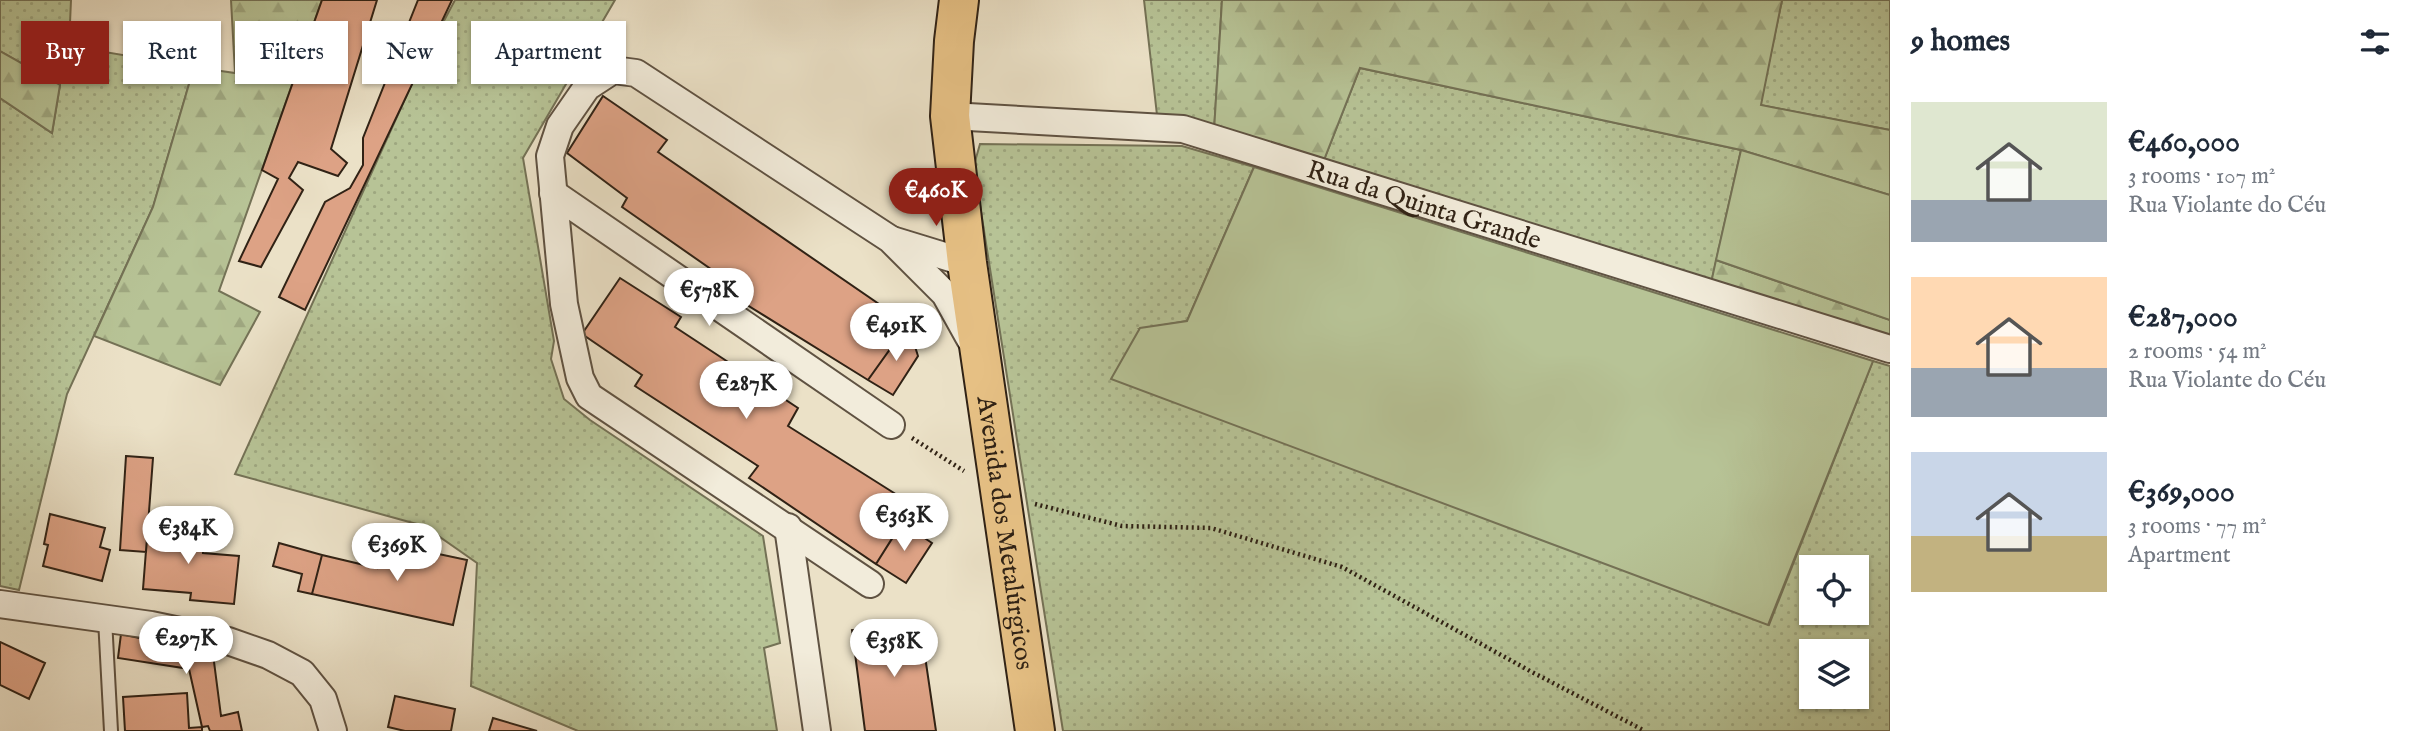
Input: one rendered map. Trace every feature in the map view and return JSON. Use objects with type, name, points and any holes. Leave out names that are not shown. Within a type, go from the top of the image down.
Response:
[{"type":"main road","name":"Avenida dos Metalúrgicos","points":[[959,0],[950,117],[967,262],[1035,731]]},
{"type":"street","points":[[870,584],[589,396],[580,378],[564,304],[550,156],[560,126],[587,87],[613,70],[636,73],[890,239],[954,307],[982,363]]},
{"type":"street","name":"Rua da Quinta Grande","points":[[950,117],[1183,129],[1890,349]]},
{"type":"street","points":[[553,193],[891,425]]},
{"type":"street","points":[[890,239],[967,262]]},
{"type":"street","points":[[788,527],[817,731]]},
{"type":"street","points":[[0,604],[151,625],[228,641],[268,654],[302,673],[323,699],[334,731]]},
{"type":"lane","points":[[105,619],[111,731]]},
{"type":"path","points":[[891,425],[1001,495],[1122,526],[1211,528],[1342,567],[1645,731]]},
{"type":"green space","points":[[0,0],[71,0],[70,21],[21,21],[21,63],[0,51]]},
{"type":"green space","points":[[231,0],[322,0],[315,21],[235,21],[235,73]]},
{"type":"green space","points":[[455,0],[615,0],[603,21],[471,21],[471,84],[566,84],[523,158],[554,341],[551,359],[564,399],[590,420],[763,536],[780,643],[764,648],[777,731],[578,731],[471,686],[477,563],[424,526],[235,474],[412,84],[457,84],[457,21],[444,21]]},
{"type":"green space","points":[[1144,0],[1222,0],[1214,131],[1157,115]]},
{"type":"green space","points":[[1222,0],[1782,0],[1761,105],[1890,130],[1890,195],[1741,150],[1360,68],[1322,165],[1214,131]]},
{"type":"green space","points":[[1782,0],[1890,0],[1890,130],[1760,105]]},
{"type":"green space","points":[[0,51],[21,63],[21,84],[60,85],[52,133],[0,98]]},
{"type":"green space","points":[[109,53],[123,55],[123,84],[189,84],[153,207],[67,394],[19,590],[0,586],[0,98],[52,133],[60,85],[109,84]]},
{"type":"green space","points":[[1360,68],[1741,150],[1710,288],[1322,165]]},
{"type":"green space","points":[[221,71],[235,73],[235,84],[292,84],[219,291],[260,312],[220,385],[94,336],[153,207],[189,84],[221,84]]},
{"type":"green space","points":[[980,144],[1182,146],[1254,167],[1187,321],[1140,329],[1769,625],[1873,361],[1890,366],[1890,731],[1063,731],[974,165]]},
{"type":"green space","points":[[1741,150],[1890,195],[1890,320],[1716,260]]},
{"type":"green space","points":[[1254,167],[1873,361],[1768,625],[1111,379],[1140,328],[1187,321]]},
{"type":"green space","points":[[1716,260],[1890,320],[1890,339],[1710,288]]},
{"type":"building","points":[[322,0],[377,0],[371,21],[362,21],[362,49],[331,149],[347,163],[338,176],[298,162],[289,178],[303,190],[261,267],[239,261],[278,179],[262,170],[292,84],[348,84],[348,21],[315,21]]},
{"type":"building","points":[[418,0],[452,0],[442,21],[410,21]]},
{"type":"building","points":[[385,84],[412,84],[305,310],[279,297],[325,202],[350,188],[363,165],[363,138]]},
{"type":"building","points":[[603,96],[667,140],[658,152],[908,324],[868,380],[739,300],[738,288],[622,207],[627,198],[567,153]]},
{"type":"building","points":[[620,278],[681,317],[675,327],[798,408],[788,426],[913,505],[876,564],[749,478],[758,466],[635,386],[642,375],[582,334]]},
{"type":"building","points":[[908,324],[918,356],[893,395],[868,380]]},
{"type":"building","points":[[126,456],[153,458],[146,552],[120,550]]},
{"type":"building","points":[[50,514],[105,528],[100,547],[110,550],[102,581],[43,566],[48,545],[44,544]]},
{"type":"building","points":[[902,523],[932,543],[906,583],[876,564]]},
{"type":"building","points":[[148,525],[204,530],[203,553],[239,556],[234,604],[190,600],[191,593],[143,589]]},
{"type":"building","points":[[382,542],[467,560],[453,625],[312,594],[322,555],[377,568]]},
{"type":"building","points":[[279,543],[322,555],[312,594],[298,591],[302,574],[273,566]]},
{"type":"building","points":[[920,622],[936,731],[865,731],[852,630]]},
{"type":"building","points":[[121,634],[213,654],[221,716],[238,712],[242,731],[210,731],[208,726],[202,727],[189,669],[118,658]]},
{"type":"building","points":[[0,642],[45,663],[29,699],[0,685]]},
{"type":"building","points":[[187,693],[189,728],[202,727],[202,731],[125,731],[123,697]]},
{"type":"building","points":[[395,696],[455,709],[451,731],[405,731],[388,727]]},
{"type":"building","points":[[493,718],[537,731],[489,731]]}]
